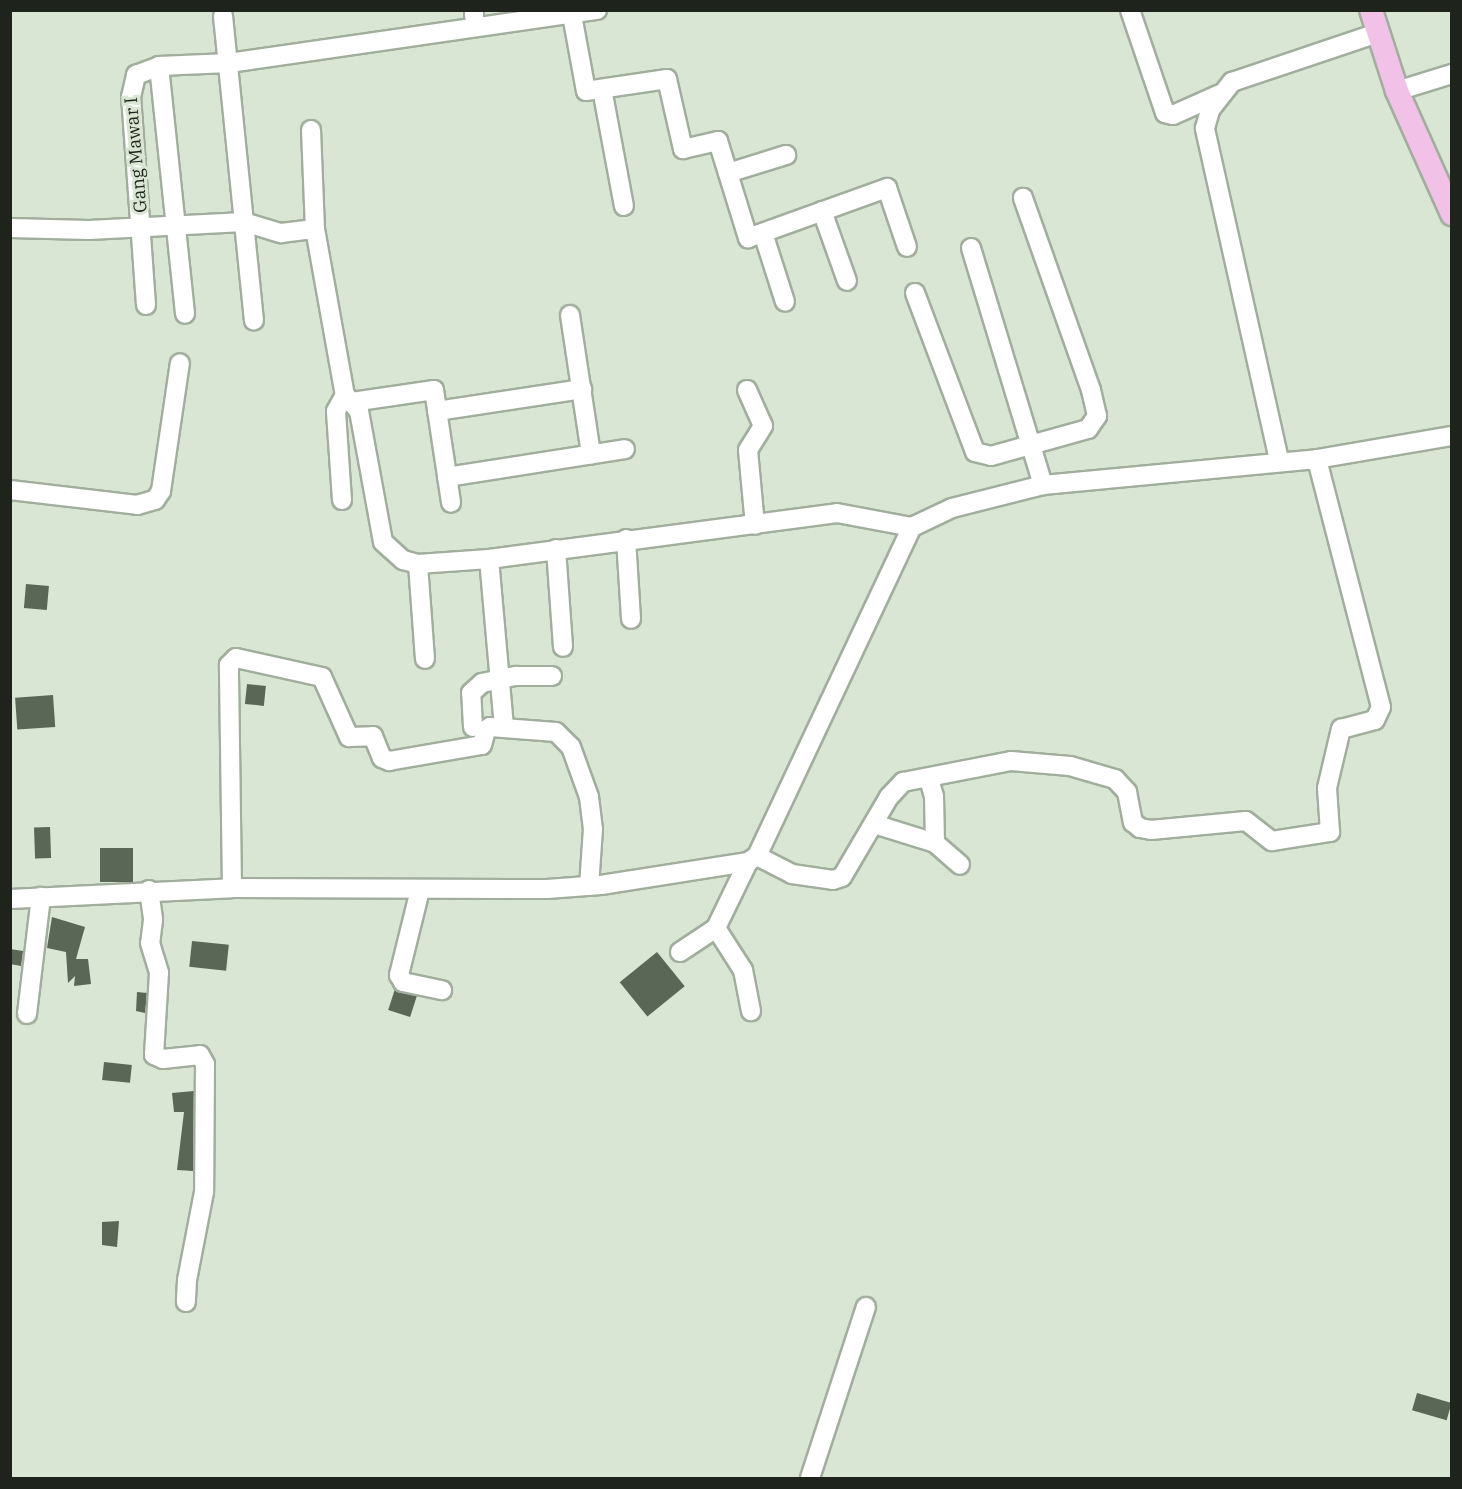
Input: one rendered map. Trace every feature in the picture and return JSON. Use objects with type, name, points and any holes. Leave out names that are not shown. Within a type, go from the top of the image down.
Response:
[{"type":"main road","points":[[1371,10],[1397,91],[1452,214]]},
{"type":"street","points":[[185,314],[173,228],[159,66],[229,63],[597,10]]},
{"type":"street","points":[[1130,10],[1165,113],[1173,115],[1220,94]]},
{"type":"street","points":[[570,13],[586,91],[667,80],[683,149],[718,141],[748,238],[887,188],[907,247]]},
{"type":"street","points":[[223,16],[254,320]]},
{"type":"street","points":[[1279,460],[1205,128],[1220,94],[1232,81],[1378,33]]},
{"type":"street","name":"Gang Mawar I","points":[[146,305],[133,82],[136,75],[159,66]]},
{"type":"street","points":[[1397,91],[1452,74]]},
{"type":"street","points":[[602,89],[624,206]]},
{"type":"street","points":[[311,130],[315,229],[348,399],[359,411],[383,542],[391,553],[418,564],[489,559],[626,539],[755,525],[800,517],[850,514],[912,527],[952,508],[1043,485],[1279,460],[1317,459],[1452,436]]},
{"type":"street","points":[[728,173],[786,155]]},
{"type":"street","points":[[915,293],[975,452],[992,456],[1088,429],[1097,416],[1023,198]]},
{"type":"street","points":[[822,211],[847,281]]},
{"type":"street","points":[[10,228],[173,228],[244,222],[281,233],[315,229]]},
{"type":"street","points":[[763,233],[785,302]]},
{"type":"street","points":[[971,248],[1043,485]]},
{"type":"street","points":[[570,315],[591,454]]},
{"type":"street","points":[[10,490],[137,506],[155,500],[161,491],[180,363]]},
{"type":"street","points":[[437,411],[582,389]]},
{"type":"street","points":[[342,500],[336,411],[348,399],[434,390],[451,502]]},
{"type":"street","points":[[747,390],[763,426],[748,450],[755,525]]},
{"type":"street","points":[[447,477],[625,449]]},
{"type":"street","points":[[10,899],[149,890],[232,888],[420,890],[589,886],[753,859],[792,874],[833,880],[850,869],[874,824],[897,787],[903,782],[930,779],[1011,761],[1070,766],[1115,779],[1123,785],[1133,822],[1140,828],[1151,830],[1246,821],[1272,841],[1330,832],[1327,789],[1341,729],[1375,720],[1381,707],[1317,459]]},
{"type":"street","points":[[680,952],[716,927],[753,859],[912,527]]},
{"type":"street","points":[[626,539],[631,620]]},
{"type":"street","points":[[556,549],[563,647]]},
{"type":"street","points":[[489,559],[504,726]]},
{"type":"street","points":[[418,564],[424,659]]},
{"type":"street","points":[[232,888],[232,660],[241,658],[322,677],[349,737],[373,736],[382,758],[388,761],[482,745],[487,728],[504,726],[556,732],[571,747],[589,797],[593,829],[589,886]]},
{"type":"street","points":[[473,727],[471,693],[482,682],[552,676]]},
{"type":"street","points":[[930,779],[934,796],[935,843]]},
{"type":"street","points":[[874,824],[935,843],[960,865]]},
{"type":"street","points":[[149,890],[153,920],[150,944],[159,973],[154,1055],[163,1059],[200,1055],[205,1064],[204,1192],[187,1280],[186,1302]]},
{"type":"street","points":[[420,890],[399,975],[403,982],[442,990]]},
{"type":"street","points":[[27,1014],[41,897]]},
{"type":"street","points":[[716,927],[720,940],[743,970],[751,1011]]},
{"type":"street","points":[[810,1479],[866,1307]]},
{"type":"building","points":[[26,584],[49,586],[47,610],[24,608]]},
{"type":"building","points":[[247,684],[266,686],[264,706],[245,704]]},
{"type":"building","points":[[53,695],[55,727],[17,730],[15,698]]},
{"type":"building","points":[[50,827],[51,858],[35,859],[34,828]]},
{"type":"building","points":[[100,848],[133,848],[133,882],[100,882]]},
{"type":"building","points":[[52,917],[85,927],[76,959],[88,959],[91,984],[74,986],[75,976],[68,983],[66,952],[47,948]]},
{"type":"building","points":[[192,941],[229,945],[226,971],[189,967]]},
{"type":"building","points":[[10,949],[23,951],[21,966],[10,964]]},
{"type":"building","points":[[657,952],[685,986],[647,1016],[620,982]]},
{"type":"building","points":[[395,989],[417,996],[410,1017],[388,1010]]},
{"type":"building","points":[[137,992],[147,993],[145,1013],[136,1011]]},
{"type":"building","points":[[104,1062],[132,1065],[130,1083],[102,1080]]},
{"type":"building","points":[[194,1091],[193,1171],[177,1170],[184,1112],[174,1112],[172,1093]]},
{"type":"building","points":[[119,1221],[117,1247],[102,1245],[102,1222]]},
{"type":"building","points":[[1417,1393],[1452,1403],[1447,1420],[1412,1410]]}]
